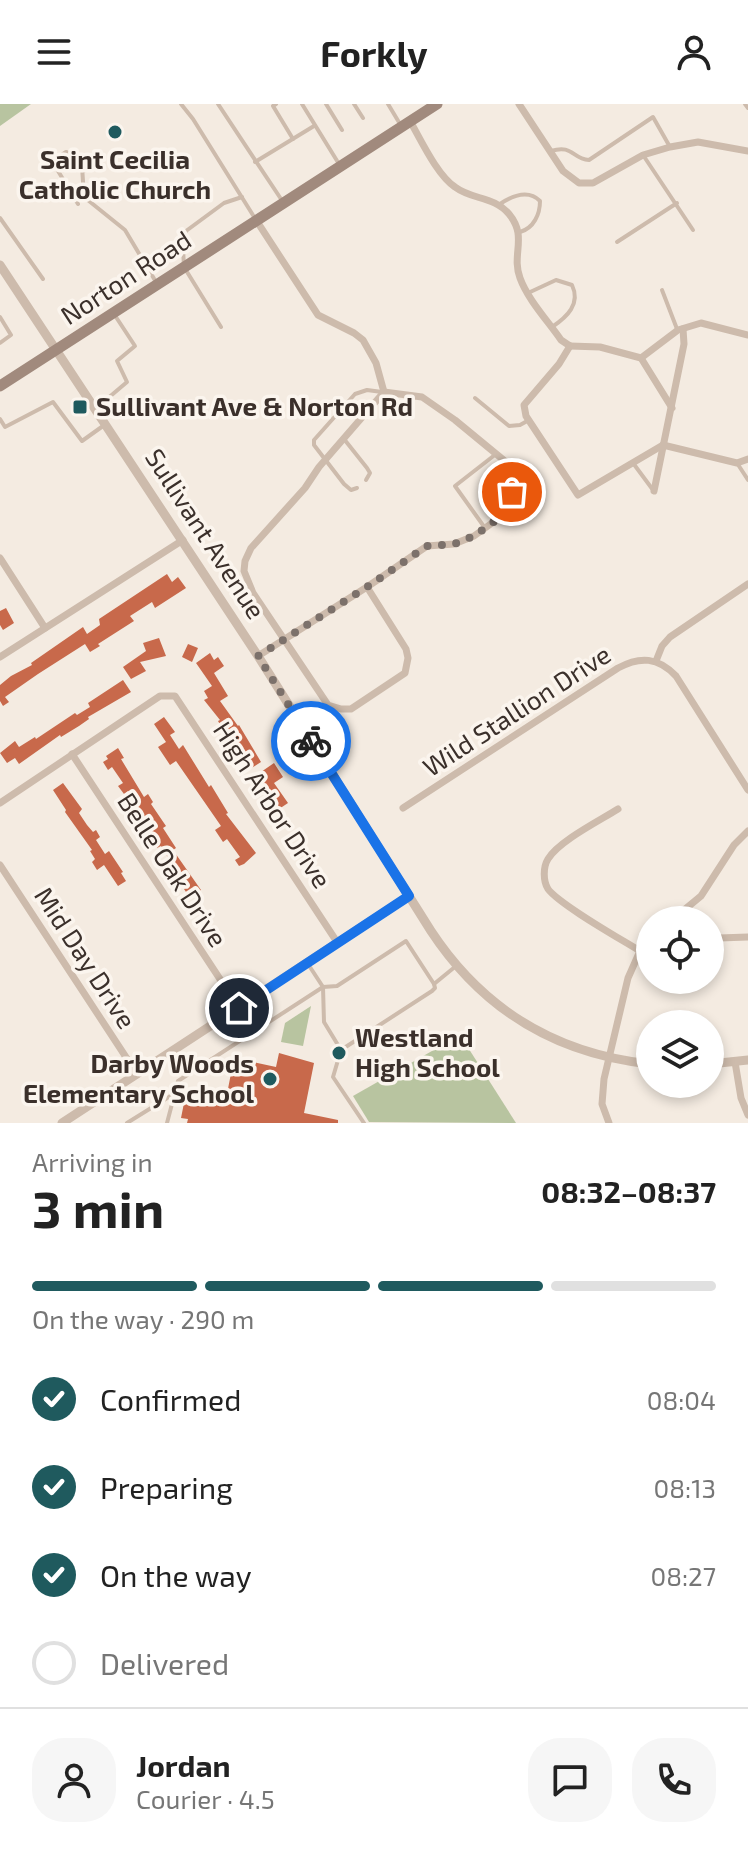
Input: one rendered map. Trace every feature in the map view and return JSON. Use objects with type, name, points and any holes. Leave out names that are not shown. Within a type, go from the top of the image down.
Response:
[{"type":"main road","name":"Norton Road","points":[[0,386],[430,106]]},
{"type":"street","points":[[519,104],[567,177],[579,183],[599,180],[643,155],[670,147],[698,142],[748,151]]},
{"type":"street","points":[[406,124],[446,180],[456,189],[499,204],[509,214],[520,232],[519,274],[528,293],[561,340],[570,346],[600,347],[641,358],[672,408]]},
{"type":"street","points":[[256,220],[318,315],[363,340],[376,363],[384,392]]},
{"type":"street","name":"Sullivant Avenue","points":[[0,265],[5,282],[55,350],[183,540],[456,966],[505,1011],[531,1028],[609,1059],[636,1062]]},
{"type":"street","points":[[641,358],[681,329],[701,323],[748,335]]},
{"type":"street","points":[[654,491],[684,344],[681,329]]},
{"type":"street","points":[[570,346],[524,405],[529,420],[578,495],[663,445],[737,463],[748,459]]},
{"type":"street","points":[[258,656],[427,546],[454,544],[485,528],[499,518],[507,506],[514,481],[506,462],[422,397],[384,392]]},
{"type":"street","points":[[367,587],[406,649],[405,673],[363,703],[351,709],[341,709],[328,705],[253,593],[244,571],[245,561],[251,548],[384,392]]},
{"type":"street","points":[[0,657],[183,540]]},
{"type":"street","points":[[0,558],[45,628]]},
{"type":"street","points":[[748,584],[670,637],[656,661],[676,676],[748,790]]},
{"type":"street","name":"Wild Stallion Drive","points":[[403,808],[618,668],[640,660],[656,661]]},
{"type":"street","name":"High Arbor Drive","points":[[72,754],[160,696],[170,694],[179,699],[337,942]]},
{"type":"street","points":[[0,803],[72,754]]},
{"type":"street","name":"Belle Oak Drive","points":[[72,754],[239,1008]]},
{"type":"street","points":[[618,809],[553,853],[545,866],[545,882],[560,900],[636,948]]},
{"type":"street","points":[[690,906],[701,896],[734,845],[748,831]]},
{"type":"street","name":"Mid Day Drive","points":[[0,865],[137,1074]]},
{"type":"street","points":[[62,1123],[409,896]]},
{"type":"street","points":[[724,938],[748,937]]},
{"type":"street","points":[[609,1123],[602,1096],[628,978],[636,960]]},
{"type":"street","points":[[724,1063],[748,1060]]},
{"type":"street","points":[[735,1062],[741,1098],[748,1115]]},
{"type":"lane","points":[[181,104],[256,220]]},
{"type":"lane","points":[[218,104],[283,203]]},
{"type":"lane","points":[[276,104],[273,106],[293,139]]},
{"type":"lane","points":[[302,104],[340,166]]},
{"type":"lane","points":[[326,104],[342,130]]},
{"type":"lane","points":[[354,104],[363,118]]},
{"type":"lane","points":[[388,104],[406,124]]},
{"type":"lane","points":[[551,151],[560,148],[571,150],[583,160],[589,160],[653,117],[670,147]]},
{"type":"lane","points":[[255,162],[315,126]]},
{"type":"lane","points":[[78,204],[52,161],[66,152],[77,156],[82,166],[84,197],[125,230],[157,284]]},
{"type":"lane","points":[[643,155],[693,230]]},
{"type":"lane","points":[[499,204],[519,195],[538,198],[541,204],[534,222],[520,232]]},
{"type":"lane","points":[[221,327],[184,267],[186,231],[224,203],[242,197]]},
{"type":"lane","points":[[617,242],[677,203]]},
{"type":"lane","points":[[0,218],[43,279]]},
{"type":"lane","points":[[528,293],[556,280],[572,285],[576,297],[573,306],[565,318],[552,327]]},
{"type":"lane","points":[[662,290],[681,329]]},
{"type":"lane","points":[[94,410],[127,382],[117,361],[135,346],[113,312]]},
{"type":"lane","points":[[0,317],[11,335],[0,343]]},
{"type":"lane","points":[[357,488],[347,488],[314,445],[317,434],[355,394],[367,390],[384,392]]},
{"type":"lane","points":[[475,398],[509,426],[529,420]]},
{"type":"lane","points":[[1,423],[5,427],[53,402],[82,441],[105,425]]},
{"type":"lane","points":[[344,439],[370,473],[366,480]]},
{"type":"lane","points":[[485,528],[455,486],[496,454]]},
{"type":"lane","points":[[633,463],[654,491]]},
{"type":"lane","points":[[737,463],[748,480]]},
{"type":"lane","points":[[167,1123],[178,1081],[323,987],[337,986],[406,941],[435,988],[341,1050],[333,1077],[364,1123]]},
{"type":"lane","points":[[308,964],[323,987],[324,1022],[341,1050]]},
{"type":"lane","points":[[434,984],[456,966]]},
{"type":"lane","points":[[127,1123],[173,1095]]},
{"type":"green space","points":[[0,104],[31,104],[0,126]]},
{"type":"green space","points":[[311,1006],[303,1046],[281,1042],[285,1023]]},
{"type":"green space","points":[[460,1035],[516,1123],[369,1122],[353,1096]]},
{"type":"building","points":[[167,574],[172,582],[178,577],[186,588],[155,608],[152,602],[130,616],[134,621],[90,652],[85,644],[38,674],[5,697],[9,702],[3,706],[0,685],[11,676],[32,665],[83,627],[87,634],[100,625],[99,619]]},
{"type":"building","points":[[6,608],[14,623],[3,630],[0,611]]},
{"type":"building","points":[[159,638],[166,656],[140,662],[146,671],[131,679],[123,667],[146,651],[143,643]]},
{"type":"building","points":[[188,644],[198,648],[192,662],[182,657]]},
{"type":"building","points":[[210,653],[214,660],[218,657],[224,666],[214,673],[228,696],[220,701],[261,762],[250,769],[244,760],[246,758],[232,742],[235,740],[226,725],[222,728],[220,720],[204,700],[208,698],[204,691],[212,686],[196,663]]},
{"type":"building","points":[[123,680],[131,692],[19,764],[15,758],[7,763],[0,753],[15,741],[19,747],[75,713],[77,715],[90,707],[88,703]]},
{"type":"building","points":[[164,717],[175,732],[170,735],[179,749],[183,745],[209,787],[211,785],[226,814],[256,853],[244,864],[239,866],[235,860],[240,857],[227,839],[223,842],[215,830],[221,826],[176,761],[170,765],[158,747],[166,742],[154,724]]},
{"type":"building","points":[[118,748],[124,758],[121,759],[144,797],[148,794],[166,826],[163,828],[176,848],[173,850],[201,890],[190,898],[161,846],[157,848],[153,841],[157,839],[147,823],[144,825],[132,807],[137,804],[128,791],[124,794],[118,786],[123,783],[112,767],[108,770],[103,762]]},
{"type":"building","points":[[274,763],[283,777],[274,783],[288,803],[276,811],[259,783],[266,779],[261,772]]},
{"type":"building","points":[[63,783],[82,809],[79,813],[87,825],[93,832],[96,830],[100,837],[96,840],[105,854],[109,851],[123,872],[126,881],[118,886],[104,865],[97,870],[92,862],[95,859],[92,850],[53,790]]},
{"type":"building","name":"Darby Woods Elementary School","points":[[279,1053],[314,1063],[304,1113],[338,1120],[338,1123],[187,1123],[188,1119],[181,1118],[184,1103],[192,1105],[194,1093],[226,1099],[234,1058],[276,1067]]},
{"type":"way so far","points":[[311,741],[258,656],[427,546],[454,544],[474,536],[499,518],[512,492]]},
{"type":"place","name":"Saint Cecilia Catholic Church","points":[[115,132]]},
{"type":"place","name":"Sullivant Ave & Norton Rd","points":[[80,407]]},
{"type":"place","name":"Westland High School","points":[[339,1053]]},
{"type":"place","name":"Darby Woods Elementary School","points":[[270,1079]]},
{"type":"route","points":[[239,1008],[409,896],[311,741]]}]
